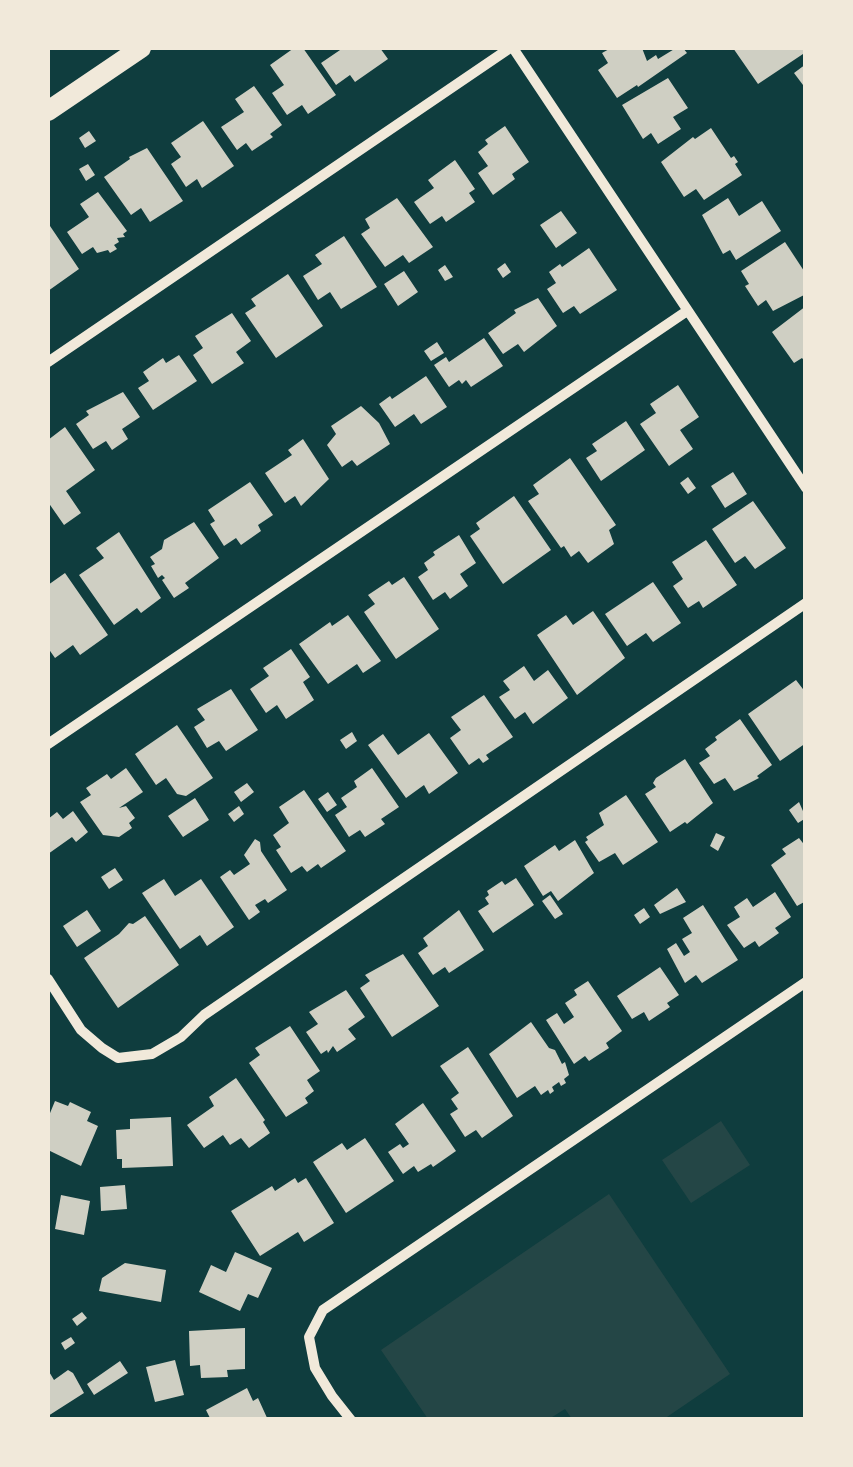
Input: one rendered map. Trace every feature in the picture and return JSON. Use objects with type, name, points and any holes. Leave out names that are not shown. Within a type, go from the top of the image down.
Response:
[{"type":"main road","points":[[48,111],[141,48]]},
{"type":"street","points":[[48,362],[511,48],[806,488]]},
{"type":"street","points":[[48,744],[688,310]]},
{"type":"street","points":[[48,979],[80,1030],[118,1058],[152,1054],[806,602]]},
{"type":"street","points":[[351,1420],[316,1368],[308,1337],[323,1310],[806,982]]},
{"type":"shaded area","points":[[721,1121],[750,1165],[691,1203],[662,1160]]},
{"type":"shaded area","points":[[609,1194],[730,1374],[664,1419],[572,1419],[565,1409],[549,1419],[428,1419],[381,1350]]},
{"type":"building","points":[[294,48],[303,48],[336,95],[308,114],[302,105],[287,115],[272,93],[284,85],[270,65]]},
{"type":"building","points":[[343,48],[380,48],[388,59],[355,82],[350,75],[336,85],[321,63]]},
{"type":"building","points":[[611,48],[642,48],[647,61],[676,48],[687,53],[617,98],[598,70],[608,63],[602,53]]},
{"type":"building","points":[[733,48],[806,48],[806,52],[758,84]]},
{"type":"building","points":[[806,64],[806,89],[794,73]]},
{"type":"building","points":[[668,78],[688,108],[673,117],[681,129],[658,144],[651,133],[643,139],[622,105]]},
{"type":"building","points":[[254,86],[282,125],[270,134],[273,137],[252,151],[246,143],[237,150],[221,127],[244,112],[235,99]]},
{"type":"building","points":[[203,121],[234,166],[202,188],[197,179],[186,187],[171,164],[181,157],[171,143]]},
{"type":"building","points":[[505,126],[529,162],[512,174],[515,179],[493,195],[478,173],[488,166],[478,152],[488,144],[485,140]]},
{"type":"building","points":[[711,128],[738,162],[735,164],[742,175],[704,200],[696,189],[684,197],[661,162]]},
{"type":"building","points":[[89,131],[96,141],[85,148],[79,138]]},
{"type":"building","points":[[147,148],[183,201],[150,222],[141,208],[131,215],[104,177]]},
{"type":"building","points":[[455,160],[475,189],[469,193],[475,202],[446,222],[442,216],[430,224],[414,202],[434,188],[428,180]]},
{"type":"building","points":[[88,164],[95,175],[86,181],[79,169]]},
{"type":"building","points":[[98,192],[127,231],[125,237],[117,238],[117,249],[110,253],[97,253],[93,247],[82,254],[67,232],[89,217],[80,204]]},
{"type":"building","points":[[397,198],[433,247],[409,263],[403,255],[385,267],[361,234],[370,228],[365,219]]},
{"type":"building","points":[[728,198],[739,216],[762,201],[781,231],[736,260],[730,250],[723,254],[702,215]]},
{"type":"building","points":[[561,211],[577,233],[556,248],[540,225]]},
{"type":"building","points":[[48,223],[79,269],[48,291]]},
{"type":"building","points":[[344,236],[377,287],[341,309],[330,292],[318,300],[303,276],[322,264],[315,255]]},
{"type":"building","points":[[785,242],[806,274],[806,294],[773,311],[766,300],[758,306],[741,271]]},
{"type":"building","points":[[589,248],[617,290],[580,314],[574,306],[563,313],[547,289],[556,283],[549,272]]},
{"type":"building","points":[[505,263],[511,272],[503,278],[497,269]]},
{"type":"building","points":[[445,265],[453,277],[445,281],[438,270]]},
{"type":"building","points":[[404,271],[418,292],[398,306],[384,284]]},
{"type":"building","points":[[288,274],[323,326],[276,358],[245,313],[256,306],[251,299]]},
{"type":"building","points":[[538,298],[557,326],[524,352],[518,344],[503,354],[488,333],[516,313],[514,310]]},
{"type":"building","points":[[806,306],[806,363],[802,358],[794,363],[772,332]]},
{"type":"building","points":[[232,313],[251,341],[236,352],[244,363],[212,384],[193,355],[203,348],[195,336]]},
{"type":"building","points":[[484,338],[503,366],[471,387],[466,380],[462,384],[459,380],[449,387],[434,365],[446,357],[449,362]]},
{"type":"building","points":[[437,342],[444,353],[431,361],[424,351]]},
{"type":"building","points":[[179,355],[197,381],[153,410],[138,388],[149,381],[143,372],[163,358],[166,363]]},
{"type":"building","points":[[426,376],[447,407],[421,424],[414,414],[395,427],[379,404]]},
{"type":"building","points":[[678,385],[699,417],[680,430],[693,449],[669,466],[640,424],[656,413],[650,404]]},
{"type":"building","points":[[123,392],[140,417],[122,429],[128,439],[112,450],[106,441],[93,449],[76,424],[89,415],[86,411]]},
{"type":"building","points":[[361,406],[379,423],[390,444],[357,466],[352,460],[342,467],[327,445],[336,434],[331,426]]},
{"type":"building","points":[[626,421],[645,450],[601,481],[586,458],[597,451],[592,444]]},
{"type":"building","points":[[65,427],[95,470],[66,491],[81,513],[64,525],[48,502],[48,440]]},
{"type":"building","points":[[303,439],[329,479],[301,506],[295,496],[285,503],[265,473],[292,455],[288,450]]},
{"type":"building","points":[[570,458],[616,525],[609,530],[614,544],[588,563],[579,551],[571,557],[564,546],[561,548],[528,501],[539,494],[533,485]]},
{"type":"building","points":[[733,472],[747,494],[725,508],[711,486]]},
{"type":"building","points":[[688,477],[696,488],[688,494],[680,483]]},
{"type":"building","points":[[250,482],[273,515],[258,525],[261,531],[241,545],[236,538],[224,546],[210,524],[215,521],[208,510]]},
{"type":"building","points":[[514,496],[551,550],[503,584],[470,536],[480,529],[476,523]]},
{"type":"building","points":[[753,501],[786,548],[755,569],[745,556],[735,563],[712,529]]},
{"type":"building","points":[[194,522],[219,558],[185,583],[189,588],[174,598],[162,580],[165,578],[158,578],[150,557],[162,549],[164,540]]},
{"type":"building","points":[[119,532],[161,598],[141,613],[137,608],[114,625],[79,575],[104,558],[96,548]]},
{"type":"building","points":[[459,535],[476,563],[460,574],[468,586],[450,599],[445,592],[433,600],[418,577],[428,570],[424,563],[435,555],[433,552]]},
{"type":"building","points":[[706,540],[737,585],[703,608],[699,601],[688,608],[673,586],[683,579],[672,562]]},
{"type":"building","points":[[65,573],[108,635],[80,655],[73,645],[55,658],[48,648],[48,585]]},
{"type":"building","points":[[404,577],[439,629],[396,659],[364,612],[375,604],[368,595],[389,581],[392,585]]},
{"type":"building","points":[[653,582],[681,623],[653,642],[646,633],[627,646],[605,614]]},
{"type":"building","points":[[593,611],[625,658],[577,695],[537,635],[566,615],[573,625]]},
{"type":"building","points":[[348,615],[381,661],[363,673],[357,664],[328,684],[299,644],[330,622],[332,626]]},
{"type":"building","points":[[291,649],[310,677],[303,682],[314,700],[286,719],[277,705],[266,713],[250,689],[269,676],[263,668]]},
{"type":"building","points":[[524,666],[534,681],[548,670],[568,698],[533,724],[525,712],[515,719],[499,697],[510,690],[503,681]]},
{"type":"building","points":[[796,680],[806,693],[806,743],[780,761],[748,714]]},
{"type":"building","points":[[231,689],[258,730],[226,751],[219,741],[207,748],[194,727],[205,720],[197,709]]},
{"type":"building","points":[[484,695],[513,737],[486,755],[489,759],[483,763],[479,758],[469,765],[450,738],[461,730],[451,717]]},
{"type":"building","points":[[740,719],[772,765],[759,778],[734,791],[725,778],[714,784],[699,763],[710,756],[705,749],[717,740],[715,737]]},
{"type":"building","points":[[177,725],[213,778],[186,796],[177,794],[166,778],[156,785],[135,754]]},
{"type":"building","points":[[352,732],[357,741],[346,749],[340,740]]},
{"type":"building","points":[[429,733],[458,773],[429,794],[424,785],[406,798],[368,745],[383,734],[398,755]]},
{"type":"building","points":[[685,759],[713,803],[670,832],[645,794],[656,787],[656,778]]},
{"type":"building","points":[[126,768],[143,792],[119,808],[126,806],[135,818],[129,823],[132,828],[119,837],[103,835],[80,802],[91,795],[86,788],[107,774],[111,779]]},
{"type":"building","points":[[372,768],[399,807],[381,819],[385,824],[365,837],[360,830],[349,837],[335,815],[347,807],[341,798],[357,787],[354,781]]},
{"type":"building","points":[[247,783],[254,792],[241,802],[234,792]]},
{"type":"building","points":[[304,790],[346,851],[321,868],[318,864],[307,872],[302,866],[291,873],[276,850],[281,847],[273,835],[289,823],[279,807]]},
{"type":"building","points":[[328,792],[337,805],[327,812],[318,799]]},
{"type":"building","points":[[626,795],[658,842],[623,865],[615,853],[599,862],[585,842],[586,837],[604,825],[599,813]]},
{"type":"building","points":[[195,798],[209,820],[183,837],[168,816]]},
{"type":"building","points":[[799,802],[806,818],[798,823],[789,810]]},
{"type":"building","points":[[239,806],[244,814],[234,822],[228,814]]},
{"type":"building","points":[[73,811],[88,832],[76,842],[72,837],[48,854],[48,819],[57,812],[63,819]]},
{"type":"building","points":[[716,833],[725,837],[718,851],[710,846]]},
{"type":"building","points":[[799,838],[806,847],[806,901],[797,906],[771,865],[786,854],[782,849]]},
{"type":"building","points":[[255,839],[287,890],[268,903],[265,899],[255,905],[260,912],[249,920],[220,877],[230,870],[234,875],[250,864],[244,855]]},
{"type":"building","points":[[575,840],[594,873],[558,901],[551,891],[543,896],[524,866],[555,845],[559,851]]},
{"type":"building","points":[[115,868],[123,880],[109,889],[101,877]]},
{"type":"building","points":[[516,878],[534,905],[493,933],[478,911],[489,904],[485,898],[489,895],[487,891]]},
{"type":"building","points":[[164,879],[175,896],[201,879],[234,927],[207,946],[200,935],[180,949],[142,893]]},
{"type":"building","points":[[677,888],[686,902],[660,914],[654,905]]},
{"type":"building","points":[[775,892],[791,917],[775,928],[779,933],[759,947],[755,941],[744,948],[727,925],[740,917],[734,907],[747,898],[753,907]]},
{"type":"building","points":[[550,895],[563,914],[555,919],[542,901]]},
{"type":"building","points":[[703,905],[738,960],[702,983],[696,975],[685,983],[667,949],[676,943],[684,956],[690,952],[682,939],[692,933],[683,918]]},
{"type":"building","points":[[644,908],[650,917],[640,924],[634,915]]},
{"type":"building","points":[[87,910],[101,931],[77,947],[63,926]]},
{"type":"building","points":[[459,910],[484,950],[449,973],[445,967],[433,975],[418,953],[428,946],[423,938]]},
{"type":"building","points":[[145,916],[179,965],[118,1008],[84,958],[129,923]]},
{"type":"building","points":[[403,954],[439,1006],[392,1037],[360,988],[370,981],[365,975]]},
{"type":"building","points":[[660,967],[679,995],[667,1003],[670,1007],[649,1021],[644,1012],[632,1019],[617,996]]},
{"type":"building","points":[[588,981],[622,1031],[606,1043],[609,1048],[589,1061],[585,1056],[574,1064],[546,1020],[557,1013],[564,1024],[574,1017],[565,1003],[577,995],[574,990]]},
{"type":"building","points":[[346,990],[365,1017],[348,1029],[356,1039],[337,1052],[333,1046],[328,1053],[327,1050],[321,1054],[306,1032],[318,1024],[309,1012]]},
{"type":"building","points":[[531,1022],[562,1064],[565,1062],[569,1075],[564,1079],[566,1083],[552,1087],[554,1091],[550,1094],[548,1090],[541,1095],[535,1086],[517,1098],[489,1054]]},
{"type":"building","points":[[290,1026],[320,1071],[307,1080],[314,1091],[305,1098],[308,1103],[286,1117],[249,1063],[260,1055],[255,1048]]},
{"type":"building","points":[[468,1047],[513,1116],[482,1138],[476,1130],[465,1137],[450,1114],[458,1109],[451,1099],[459,1093],[440,1066]]},
{"type":"building","points":[[236,1078],[270,1133],[249,1148],[241,1138],[230,1145],[223,1135],[204,1148],[187,1125],[214,1106],[209,1097]]},
{"type":"building","points":[[55,1101],[68,1106],[70,1102],[91,1112],[87,1121],[98,1126],[81,1166],[48,1150],[48,1118]]},
{"type":"building","points":[[423,1103],[456,1151],[433,1167],[431,1164],[418,1172],[414,1166],[403,1174],[388,1152],[400,1144],[403,1148],[409,1144],[395,1124]]},
{"type":"building","points":[[171,1117],[173,1166],[122,1168],[122,1159],[117,1159],[116,1130],[130,1129],[130,1119]]},
{"type":"building","points":[[365,1138],[394,1181],[346,1213],[313,1162],[342,1143],[347,1150]]},
{"type":"building","points":[[295,1178],[298,1183],[306,1178],[334,1223],[304,1242],[298,1232],[260,1256],[231,1211],[272,1186],[275,1191]]},
{"type":"building","points":[[125,1185],[127,1209],[101,1211],[100,1187]]},
{"type":"building","points":[[61,1195],[90,1201],[84,1235],[55,1229]]},
{"type":"building","points":[[235,1252],[272,1268],[258,1298],[248,1294],[240,1311],[199,1292],[211,1265],[226,1272]]},
{"type":"building","points":[[125,1263],[166,1270],[161,1302],[99,1291],[102,1278]]},
{"type":"building","points":[[82,1312],[87,1318],[77,1326],[72,1319]]},
{"type":"building","points":[[245,1328],[245,1369],[227,1370],[228,1377],[201,1378],[200,1365],[190,1366],[189,1331]]},
{"type":"building","points":[[71,1337],[75,1343],[65,1350],[61,1343]]},
{"type":"building","points":[[175,1360],[184,1395],[155,1402],[146,1367]]},
{"type":"building","points":[[120,1361],[128,1373],[94,1395],[87,1384]]},
{"type":"building","points":[[48,1370],[54,1380],[68,1370],[73,1373],[84,1393],[48,1416]]},
{"type":"building","points":[[247,1388],[253,1401],[258,1398],[268,1420],[211,1420],[206,1410]]}]
